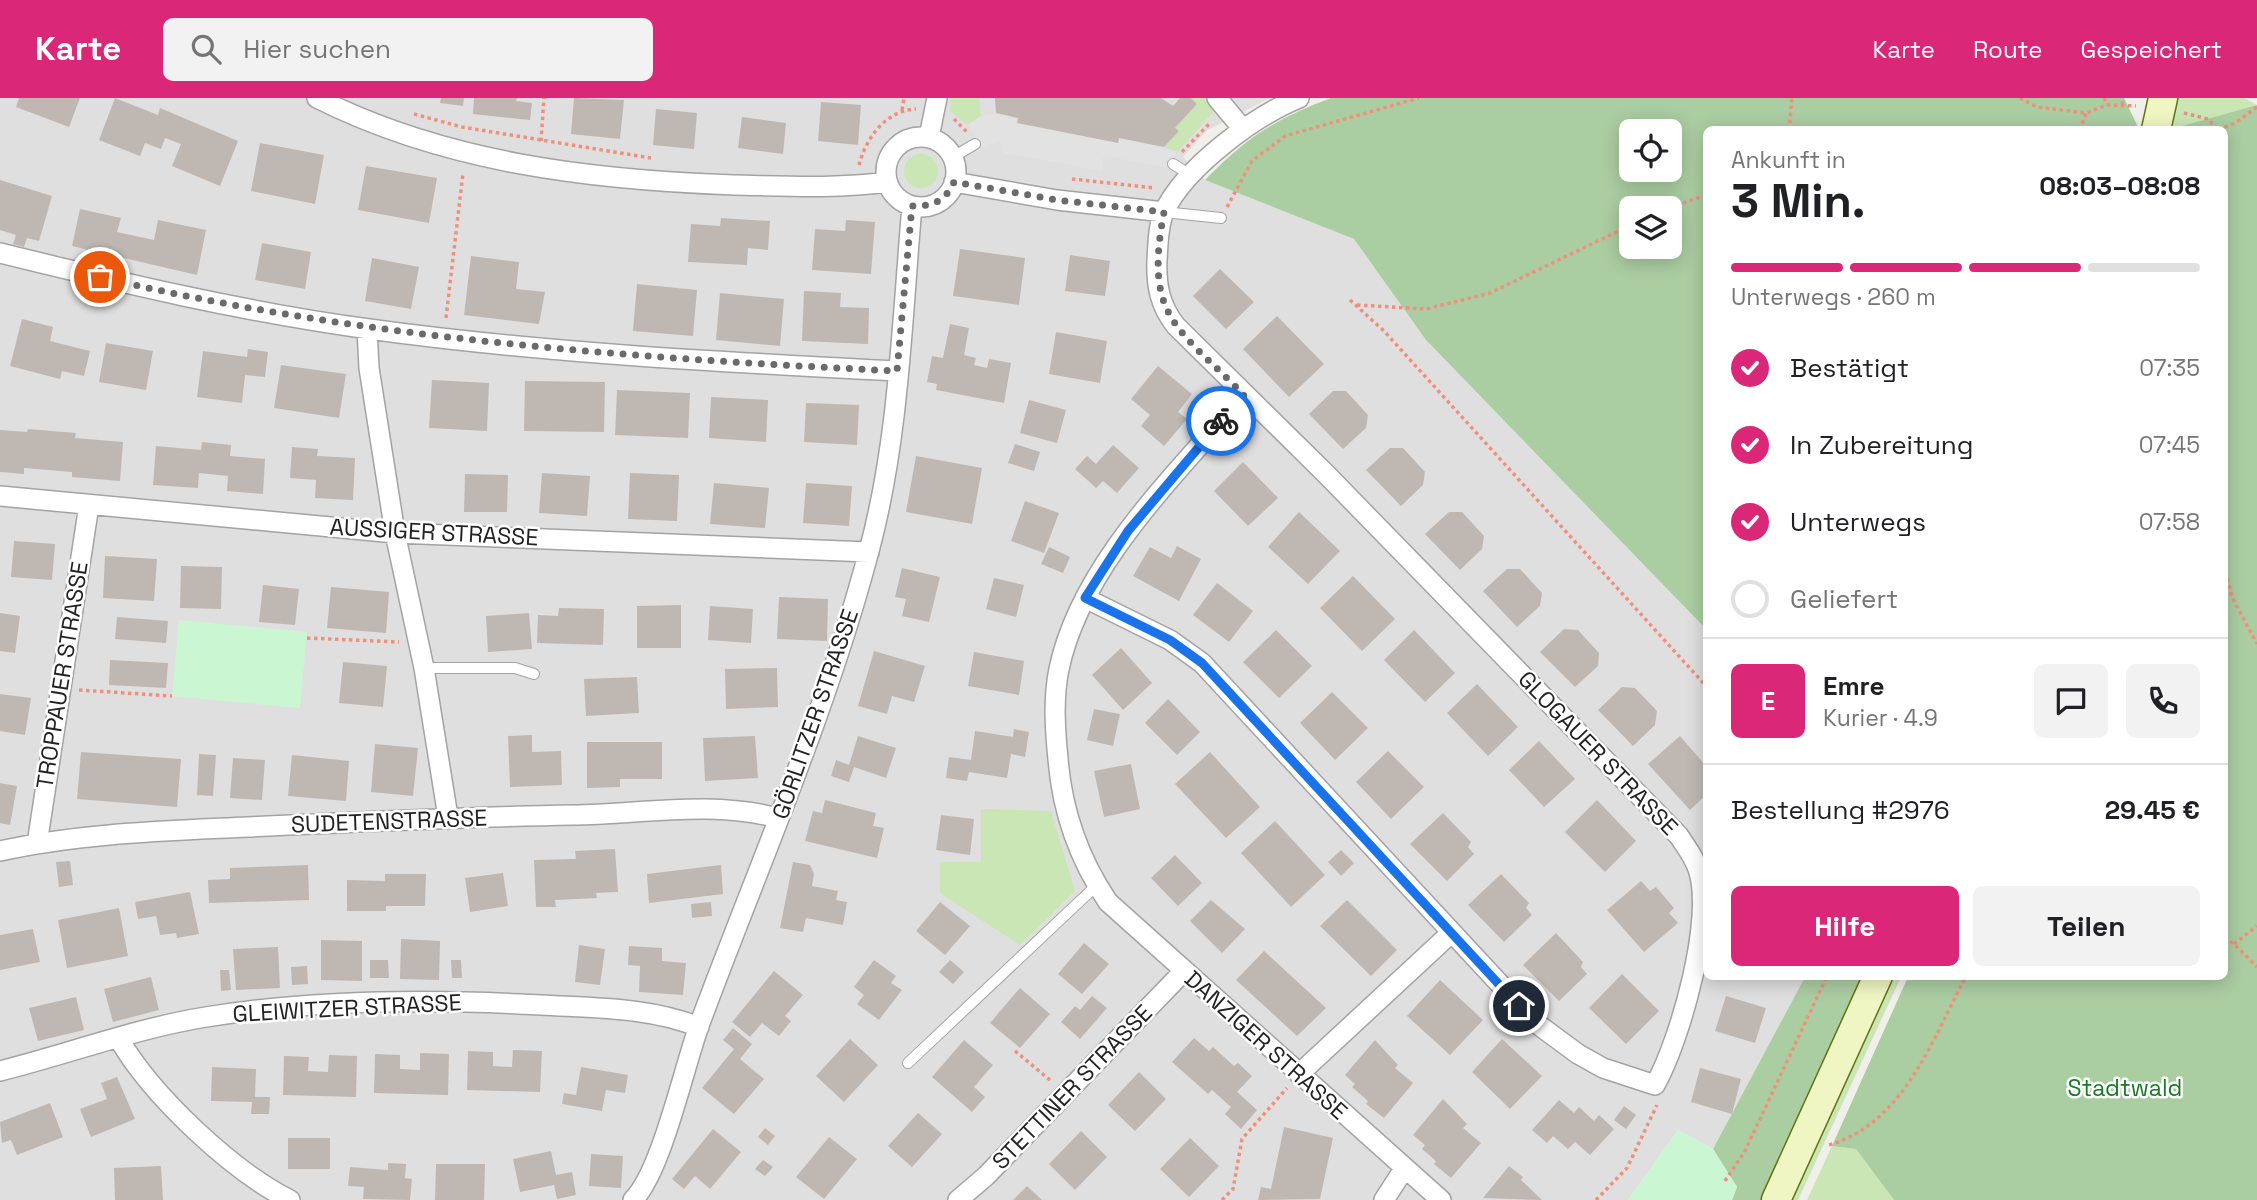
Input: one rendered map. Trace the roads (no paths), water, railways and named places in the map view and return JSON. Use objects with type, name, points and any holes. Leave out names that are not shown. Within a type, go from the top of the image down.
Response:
[{"type":"main road","points":[[1776,1200],[1876,980]]},
{"type":"street","points":[[317,98],[386,130],[465,153],[640,180],[791,187],[860,176],[887,182]]},
{"type":"street","points":[[1217,98],[1242,128]]},
{"type":"street","points":[[954,182],[1057,200],[1164,212],[1192,176],[1242,128],[1259,116],[1299,98]]},
{"type":"street","points":[[929,137],[936,104]]},
{"type":"street","points":[[913,137],[929,137],[947,148],[953,157],[954,182],[950,191],[933,204],[912,206],[898,199],[887,182],[886,163],[894,149],[913,137]]},
{"type":"street","name":"GÖRLITZER STRASSE","points":[[633,1200],[652,1168],[699,1027],[823,701],[869,552],[888,444],[912,206]]},
{"type":"street","name":"GLOGAUER STRASSE","points":[[1164,212],[1157,280],[1163,304],[1176,326],[1328,475],[1564,715],[1679,836],[1698,870],[1701,887],[1699,933],[1681,1021],[1673,1048],[1655,1085],[1603,1068],[1553,1038],[1450,933]]},
{"type":"street","points":[[0,253],[150,289],[367,329],[764,364],[897,371]]},
{"type":"street","points":[[367,329],[369,368],[395,533],[424,668],[448,817]]},
{"type":"street","name":"DANZIGER STRASSE","points":[[1244,395],[1128,531],[1085,598],[1070,632],[1059,669],[1056,736],[1060,783],[1071,827],[1097,885],[1123,918],[1441,1200]]},
{"type":"street","name":"AUSSIGER STRASSE","points":[[0,496],[395,533],[869,552]]},
{"type":"street","name":"TROPPAUER STRASSE","points":[[37,844],[89,505]]},
{"type":"street","points":[[1085,598],[1170,640],[1202,663],[1450,933],[1299,1074]]},
{"type":"street","name":"SUDETENSTRASSE","points":[[0,851],[37,844],[165,831],[448,817],[581,815],[714,807],[748,810],[779,818]]},
{"type":"street","name":"STETTINER STRASSE","points":[[958,1200],[986,1176],[1184,971]]},
{"type":"street","name":"GLEIWITZER STRASSE","points":[[0,1071],[205,1017],[299,1007],[407,1002],[494,1003],[625,1010],[664,1016],[699,1027]]},
{"type":"street","points":[[119,1039],[163,1096],[214,1146],[250,1176],[290,1200]]},
{"type":"street","points":[[1384,1200],[1404,1169]]},
{"type":"lane","points":[[953,157],[975,144]]},
{"type":"lane","points":[[1173,164],[1192,176]]},
{"type":"lane","points":[[1164,212],[1221,218]]},
{"type":"lane","points":[[424,668],[515,668],[534,674]]},
{"type":"lane","points":[[908,1063],[1097,885]]},
{"type":"park label","name":"Stadtwald","points":[[2125,1088]]}]
